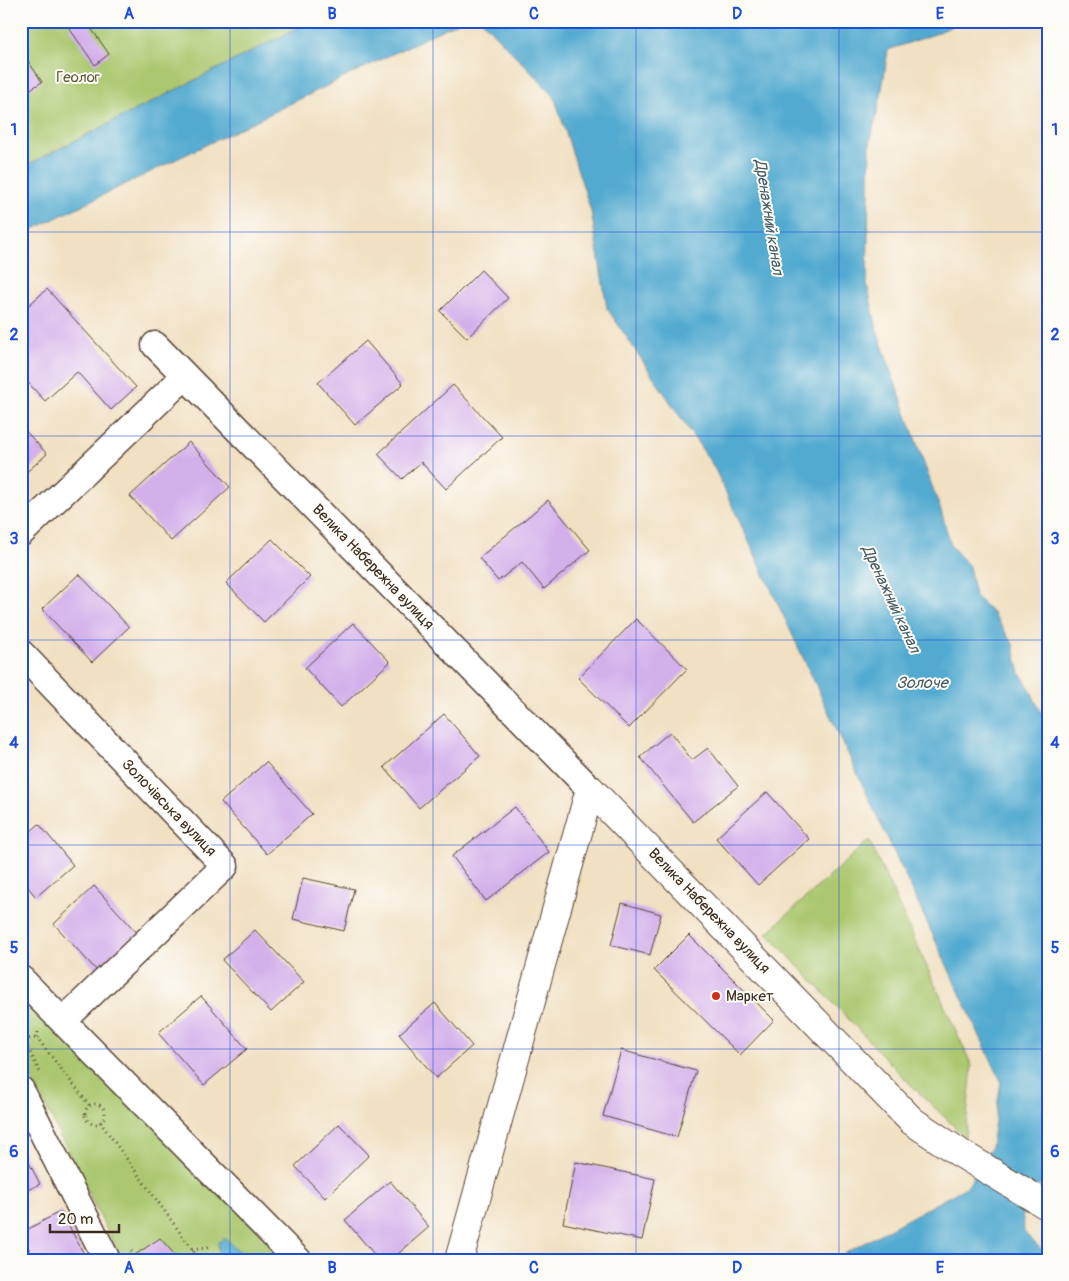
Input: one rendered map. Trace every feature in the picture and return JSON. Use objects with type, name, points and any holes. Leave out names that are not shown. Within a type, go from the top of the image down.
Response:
[{"type":"street","name":"Велика Набережна вулиця","points":[[155,345],[912,1120],[960,1153],[1048,1206]]},
{"type":"street","points":[[21,534],[185,376]]},
{"type":"street","name":"Золочівська вулиця","points":[[21,653],[225,866],[63,1021]]},
{"type":"street","points":[[459,1260],[590,789]]},
{"type":"street","points":[[21,979],[298,1260]]},
{"type":"street","points":[[21,1090],[107,1260]]},
{"type":"path","points":[[24,1039],[38,1038],[90,1106]]},
{"type":"path","points":[[95,1104],[103,1108],[104,1117],[100,1122],[91,1122],[86,1117],[86,1111],[90,1106],[95,1104]]},
{"type":"path","points":[[100,1122],[200,1260]]},
{"type":"path","points":[[192,1250],[211,1247]]},
{"type":"green space","name":"Геолог","points":[[21,21],[312,21],[21,168]]},
{"type":"green space","points":[[869,840],[972,1066],[965,1137],[907,1081],[767,933]]},
{"type":"green space","points":[[21,984],[292,1260],[122,1260],[21,1057]]},
{"type":"water","points":[[312,21],[460,21],[21,235],[21,168]]},
{"type":"water","points":[[482,21],[963,21],[935,34],[888,50],[881,96],[870,142],[867,284],[878,334],[942,514],[951,546],[969,566],[975,596],[992,612],[1013,644],[1020,673],[1030,689],[1048,728],[1048,1173],[1022,1209],[1024,1232],[1048,1256],[1048,1260],[840,1260],[842,1255],[968,1186],[991,1147],[1001,1081],[714,467],[607,308],[591,211],[554,96]]},
{"type":"water","points":[[225,1238],[249,1260],[217,1260],[219,1255],[218,1242]]},
{"type":"building","points":[[79,21],[86,21],[109,54],[95,65],[69,28]]},
{"type":"building","points":[[21,50],[42,82],[21,95]]},
{"type":"building","points":[[481,270],[508,298],[467,338],[440,311]]},
{"type":"building","points":[[47,289],[136,387],[111,410],[77,372],[45,401],[21,375],[21,312]]},
{"type":"building","points":[[366,341],[403,384],[355,425],[318,383]]},
{"type":"building","points":[[453,385],[502,437],[446,489],[421,462],[402,479],[378,454]]},
{"type":"building","points":[[21,426],[47,454],[21,477]]},
{"type":"building","points":[[189,442],[230,487],[171,541],[130,496]]},
{"type":"building","points":[[548,500],[590,550],[544,589],[522,562],[498,581],[479,558]]},
{"type":"building","points":[[272,539],[310,577],[264,622],[226,583]]},
{"type":"building","points":[[79,574],[129,627],[92,662],[42,609]]},
{"type":"building","points":[[636,619],[687,669],[629,728],[578,678]]},
{"type":"building","points":[[353,623],[390,662],[341,707],[305,668]]},
{"type":"building","points":[[444,714],[480,756],[419,808],[384,767]]},
{"type":"building","points":[[670,732],[692,760],[708,748],[738,786],[693,822],[640,757]]},
{"type":"building","points":[[266,762],[312,814],[267,854],[221,802]]},
{"type":"building","points":[[767,792],[809,839],[758,885],[716,838]]},
{"type":"building","points":[[515,807],[549,852],[486,901],[452,856]]},
{"type":"building","points":[[39,824],[73,865],[36,897],[21,879],[21,840]]},
{"type":"building","points":[[303,878],[354,889],[344,931],[293,919]]},
{"type":"building","points":[[94,886],[139,935],[98,972],[54,924]]},
{"type":"building","points":[[622,903],[661,914],[650,955],[611,945]]},
{"type":"building","points":[[255,930],[304,982],[271,1012],[222,960]]},
{"type":"building","points":[[689,935],[774,1020],[740,1055],[654,970]]},
{"type":"building","points":[[201,996],[247,1049],[204,1085],[158,1033]]},
{"type":"building","points":[[435,1003],[472,1046],[436,1078],[399,1034]]},
{"type":"building","points":[[621,1050],[696,1071],[677,1137],[603,1116]]},
{"type":"building","points":[[339,1124],[369,1155],[325,1198],[295,1166]]},
{"type":"building","points":[[21,1147],[40,1184],[21,1193]]},
{"type":"building","points":[[576,1162],[655,1179],[642,1240],[563,1223]]},
{"type":"building","points":[[390,1181],[429,1227],[391,1260],[379,1260],[345,1220]]},
{"type":"building","points":[[61,1211],[84,1254],[73,1260],[35,1260],[21,1233]]},
{"type":"building","points":[[160,1238],[175,1255],[174,1260],[138,1260],[135,1255]]},
{"type":"place","name":"Маркет","points":[[716,996]]},
{"type":"water label","name":"Дренажний канал","points":[[769,217]]},
{"type":"water label","name":"Дренажний канал","points":[[891,599]]},
{"type":"water label","name":"Золоче","points":[[922,683]]}]
